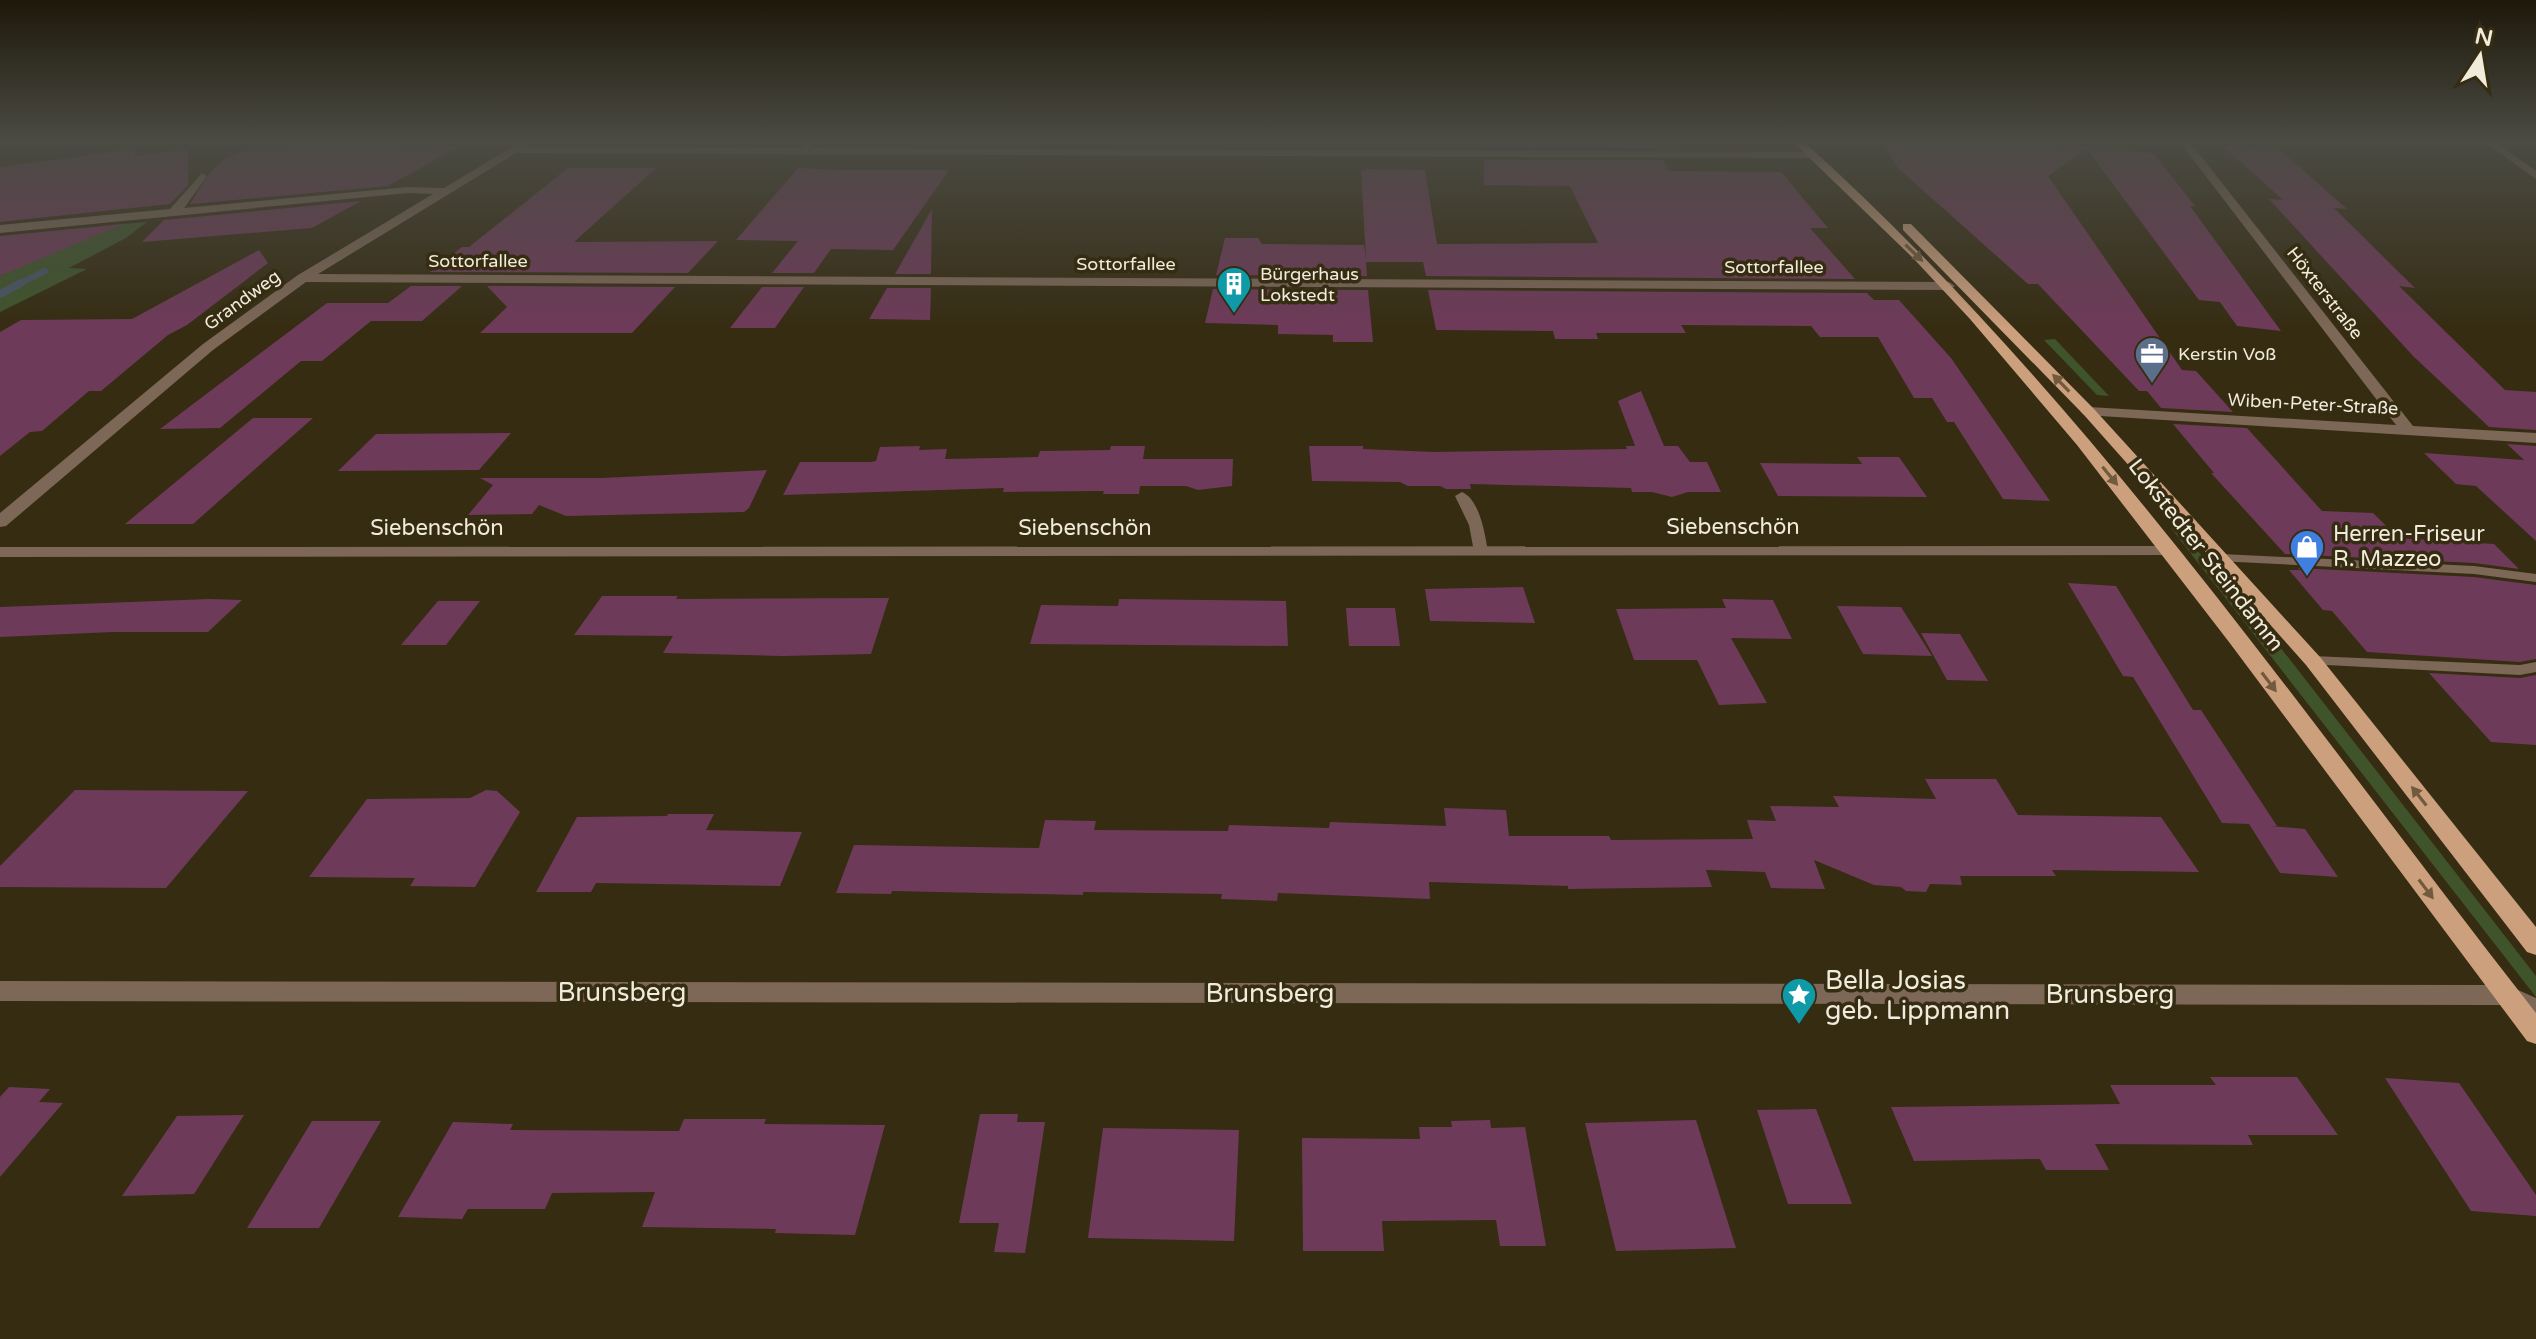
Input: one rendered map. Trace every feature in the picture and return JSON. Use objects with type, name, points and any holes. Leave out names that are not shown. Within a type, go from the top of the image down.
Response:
[{"type":"main road","name":"Lokstedter Steindamm","points":[[1869,203],[1949,286],[2062,415],[2170,551],[2536,1033]]},
{"type":"main road","name":"Lokstedter Steindamm","points":[[1878,203],[1948,266],[2089,412],[2222,558],[2313,661],[2536,945]]},
{"type":"street","points":[[174,212],[181,203]]},
{"type":"street","points":[[0,229],[265,203]]},
{"type":"street","name":"Grandweg","points":[[0,522],[208,347],[303,278],[425,203]]},
{"type":"street","name":"Höxterstraße","points":[[2232,203],[2407,429]]},
{"type":"street","name":"Sottorfallee","points":[[303,278],[1949,286]]},
{"type":"street","name":"Wiben-Peter-Straße","points":[[2089,412],[2536,438]]},
{"type":"street","name":"Siebenschön","points":[[0,552],[2170,551]]},
{"type":"street","name":"Brunsberg","points":[[0,991],[2507,995],[2536,1010]]},
{"type":"lane","points":[[1462,496],[1476,525],[1481,552]]},
{"type":"lane","points":[[2222,558],[2474,570],[2536,578]]},
{"type":"lane","points":[[2313,661],[2520,670],[2536,667]]},
{"type":"green space","points":[[147,222],[126,238],[69,268],[87,269],[0,312],[0,276],[111,225]]},
{"type":"green space","points":[[2055,339],[2109,396],[2097,395],[2044,340]]},
{"type":"green space","points":[[2171,528],[2177,528],[2256,616],[2536,976],[2536,997]]},
{"type":"building","points":[[0,203],[170,203],[170,204],[0,222]]},
{"type":"building","points":[[356,203],[312,228],[142,242],[164,220]]},
{"type":"building","points":[[524,203],[617,203],[574,242],[718,241],[688,273],[430,272],[462,247],[469,247]]},
{"type":"building","points":[[767,203],[926,203],[893,250],[831,249],[814,273],[772,273],[798,241],[736,240]]},
{"type":"building","points":[[1363,203],[1430,203],[1437,244],[1598,243],[1579,203],[1807,203],[1828,228],[1810,228],[1855,279],[1426,276],[1423,262],[1366,262],[1367,276],[1216,275],[1225,238],[1258,238],[1262,244],[1364,245],[1366,259]]},
{"type":"building","points":[[1938,203],[2067,203],[2182,370],[2196,371],[2233,412],[2161,408],[2147,391],[2139,391],[2038,284],[2028,284]]},
{"type":"building","points":[[2127,203],[2193,203],[2195,206],[2190,206],[2281,331],[2237,326],[2220,302],[2199,300]]},
{"type":"building","points":[[2273,203],[2341,203],[2347,209],[2334,208],[2415,288],[2399,286],[2505,390],[2536,392],[2536,430],[2489,427],[2414,357]]},
{"type":"building","points":[[932,209],[931,274],[895,274]]},
{"type":"building","points":[[123,224],[0,276],[0,236]]},
{"type":"building","points":[[259,250],[268,263],[187,325],[168,335],[101,391],[89,391],[42,431],[30,432],[0,456],[0,332],[21,320],[132,319]]},
{"type":"building","points":[[411,286],[462,286],[422,321],[371,321],[322,361],[301,361],[220,428],[160,429],[327,303],[388,303]]},
{"type":"building","points":[[487,286],[675,287],[632,333],[480,333],[507,307]]},
{"type":"building","points":[[762,287],[804,287],[775,328],[730,328]]},
{"type":"building","points":[[887,288],[931,288],[930,320],[869,319]]},
{"type":"building","points":[[1213,289],[1368,290],[1373,342],[1333,342],[1333,335],[1278,334],[1278,325],[1205,323]]},
{"type":"building","points":[[1428,290],[1867,293],[1874,300],[1899,300],[1951,358],[2050,501],[2003,499],[1954,422],[1947,422],[1932,398],[1914,398],[1878,337],[1820,337],[1811,326],[1681,325],[1686,333],[1596,333],[1598,339],[1555,339],[1553,331],[1436,330]]},
{"type":"building","points":[[1641,391],[1664,446],[1678,446],[1690,462],[1707,462],[1721,492],[1688,492],[1672,497],[1652,492],[1632,492],[1631,488],[1470,484],[1471,489],[1446,489],[1440,486],[1408,486],[1400,482],[1312,481],[1309,446],[1363,446],[1363,449],[1434,452],[1627,449],[1626,446],[1635,446],[1618,401]]},
{"type":"building","points":[[253,418],[313,418],[193,524],[125,524]]},
{"type":"building","points":[[2173,424],[2247,428],[2322,511],[2373,513],[2399,538],[2494,544],[2519,569],[2474,563],[2285,554],[2211,473],[2214,473]]},
{"type":"building","points":[[511,433],[479,470],[338,471],[376,434]]},
{"type":"building","points":[[2507,444],[2536,446],[2536,541],[2476,486],[2456,484],[2424,453],[2524,460]]},
{"type":"building","points":[[920,446],[919,450],[947,449],[945,459],[1038,457],[1040,451],[1145,446],[1143,459],[1233,459],[1232,486],[1198,490],[1186,486],[1140,486],[1139,494],[1103,494],[1104,491],[1003,492],[1004,488],[783,495],[800,462],[871,462],[876,461],[880,447]]},
{"type":"building","points":[[1857,457],[1899,457],[1927,497],[1778,496],[1760,463],[1862,464]]},
{"type":"building","points":[[767,470],[749,508],[744,512],[566,516],[539,505],[532,514],[468,515],[493,485],[480,478],[602,478]]},
{"type":"building","points":[[2298,568],[2474,577],[2536,585],[2536,659],[2520,662],[2367,652],[2332,611],[2323,610],[2289,570],[2301,570]]},
{"type":"building","points":[[2068,583],[2116,586],[2193,710],[2201,710],[2277,826],[2271,826],[2305,829],[2338,877],[2280,873],[2249,824],[2222,823],[2133,677],[2123,676]]},
{"type":"building","points":[[1523,587],[1535,623],[1430,621],[1425,589]]},
{"type":"building","points":[[602,596],[678,596],[676,599],[889,598],[871,654],[782,656],[663,653],[673,636],[574,635]]},
{"type":"building","points":[[1119,599],[1286,601],[1288,646],[1030,644],[1041,605],[1118,606]]},
{"type":"building","points":[[1722,599],[1773,600],[1792,639],[1731,638],[1767,703],[1719,705],[1697,660],[1634,660],[1616,609],[1726,608]]},
{"type":"building","points":[[242,600],[208,632],[0,637],[0,607]]},
{"type":"building","points":[[438,601],[480,601],[446,645],[401,645]]},
{"type":"building","points":[[1837,606],[1901,607],[1932,656],[1863,654]]},
{"type":"building","points":[[1346,608],[1395,608],[1400,646],[1349,646]]},
{"type":"building","points":[[1921,633],[1960,634],[1988,681],[1947,680]]},
{"type":"building","points":[[2429,673],[2520,678],[2536,675],[2536,745],[2491,742]]},
{"type":"building","points":[[1925,779],[1996,779],[2018,815],[2161,817],[2199,872],[2052,870],[2056,876],[1960,876],[1962,885],[1930,884],[1926,892],[1874,885],[1814,860],[1825,889],[1771,888],[1765,872],[1706,870],[1712,887],[1568,889],[1568,886],[1429,882],[1430,899],[1278,893],[1277,901],[1221,899],[1222,894],[836,893],[854,845],[1039,848],[1045,820],[1096,821],[1094,830],[1228,831],[1229,825],[1329,828],[1330,822],[1446,826],[1444,808],[1506,810],[1509,836],[1609,836],[1611,840],[1753,839],[1747,820],[1776,821],[1770,806],[1839,807],[1833,796],[1936,799]]},
{"type":"building","points":[[75,790],[248,791],[166,888],[0,887],[0,866]]},
{"type":"building","points":[[486,790],[497,791],[520,812],[475,887],[410,886],[415,878],[309,877],[367,799],[470,798]]},
{"type":"building","points":[[714,814],[706,830],[802,832],[780,886],[596,883],[591,892],[536,892],[577,817]]},
{"type":"building","points":[[2210,1077],[2297,1077],[2338,1135],[2248,1135],[2253,1145],[2095,1144],[2109,1170],[2046,1170],[2040,1159],[1914,1161],[1891,1107],[2120,1104],[2110,1085],[2216,1085]]},
{"type":"building","points":[[2385,1078],[2459,1083],[2536,1195],[2536,1216],[2471,1211]]},
{"type":"building","points":[[9,1087],[50,1089],[39,1102],[63,1103],[0,1177],[0,1097]]},
{"type":"building","points":[[1816,1109],[1852,1204],[1788,1204],[1757,1110]]},
{"type":"building","points":[[980,1114],[1018,1114],[1017,1122],[1045,1122],[1025,1253],[994,1252],[999,1223],[959,1223]]},
{"type":"building","points":[[244,1115],[194,1194],[122,1196],[177,1116]]},
{"type":"building","points":[[684,1119],[766,1119],[764,1124],[885,1125],[855,1235],[775,1233],[776,1229],[642,1227],[655,1192],[552,1193],[545,1209],[468,1209],[462,1219],[398,1217],[453,1122],[513,1124],[510,1130],[679,1131]]},
{"type":"building","points":[[1490,1120],[1491,1128],[1525,1127],[1546,1246],[1500,1246],[1496,1220],[1382,1221],[1384,1251],[1303,1251],[1302,1138],[1420,1139],[1419,1127],[1452,1127],[1451,1121]]},
{"type":"building","points":[[1696,1120],[1736,1248],[1616,1251],[1585,1123]]},
{"type":"building","points":[[312,1121],[381,1121],[319,1228],[247,1228]]},
{"type":"building","points":[[1103,1128],[1239,1130],[1234,1241],[1088,1238]]},
{"type":"waterway","points":[[21,283],[45,271]]},
{"type":"waterway","points":[[0,294],[21,283]]},
{"type":"waterway","points":[[17,285],[21,283]]},
{"type":"place","name":"Bürgerhaus Lokstedt","points":[[1234,315]]},
{"type":"place","name":"Kerstin Voß","points":[[2152,385]]},
{"type":"place","name":"Herren-Friseur R. Mazzeo","points":[[2307,578]]},
{"type":"place","name":"Bella Josias geb. Lippmann","points":[[1799,1026]]}]
